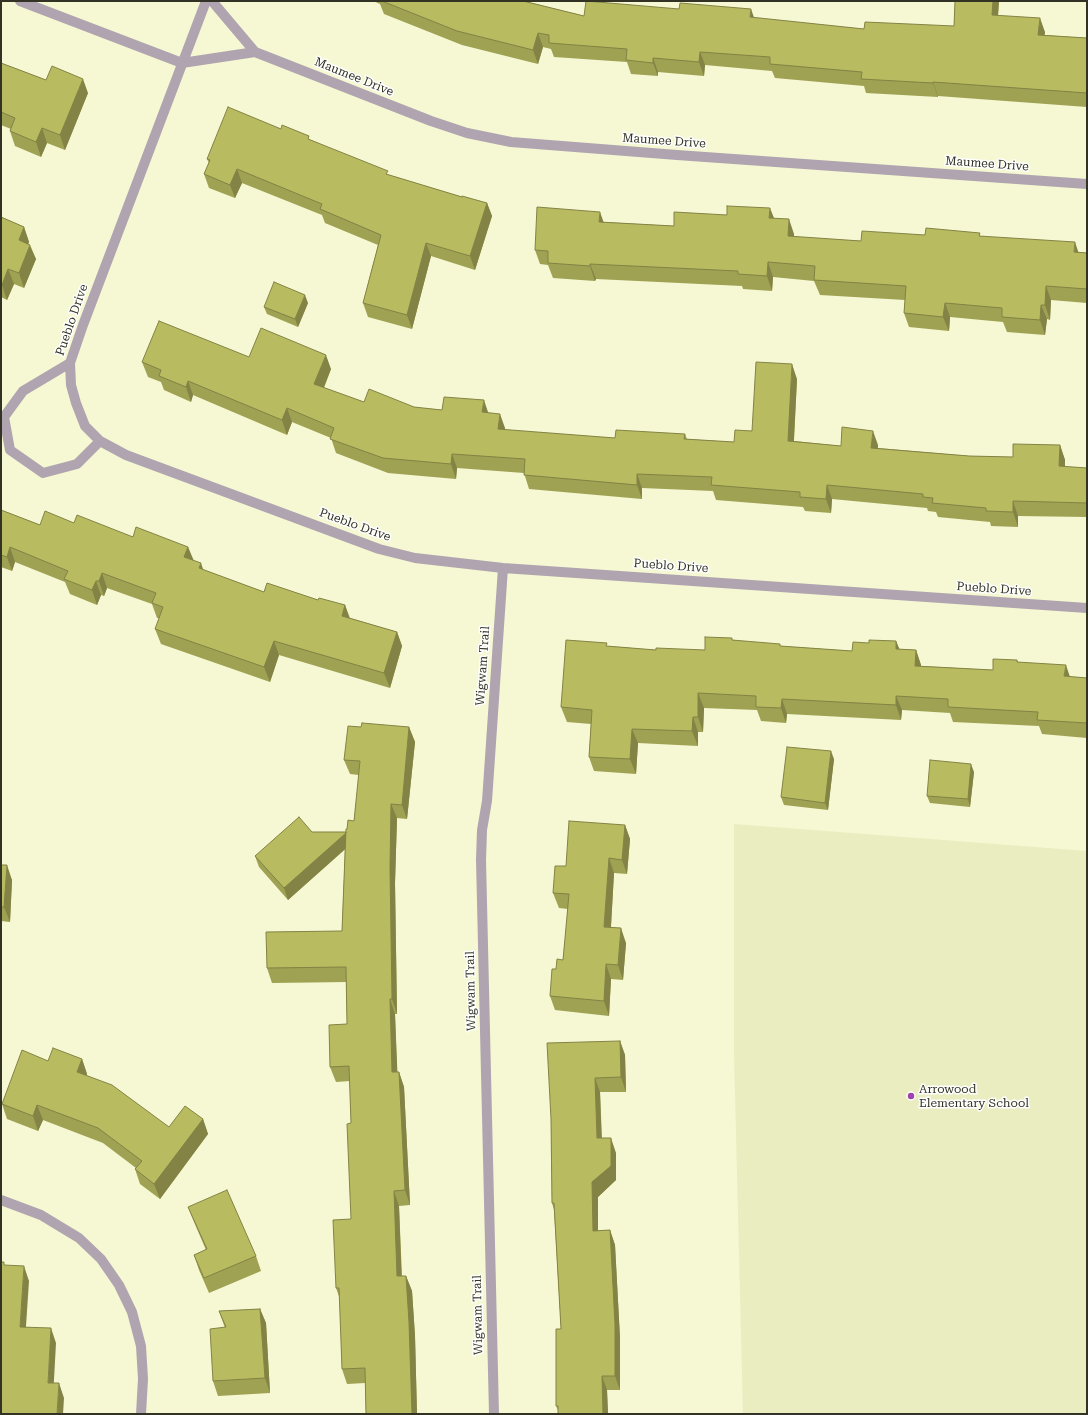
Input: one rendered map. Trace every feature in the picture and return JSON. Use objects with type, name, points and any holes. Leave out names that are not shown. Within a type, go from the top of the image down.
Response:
[{"type":"street","name":"Maumee Drive","points":[[20,1],[182,63],[255,52]]},
{"type":"street","name":"Pueblo Drive","points":[[206,1],[70,363],[71,385],[76,404],[85,426],[100,441],[126,455],[379,549],[415,558],[503,568],[1087,608]]},
{"type":"street","name":"Maumee Drive","points":[[212,1],[255,52],[431,121],[467,133],[511,142],[685,156],[1087,184]]},
{"type":"street","points":[[70,363],[23,392],[4,417],[10,450],[43,473],[76,464],[100,441]]},
{"type":"street","name":"Wigwam Trail","points":[[494,1414],[481,860],[482,830],[487,801],[503,568]]},
{"type":"street","points":[[1,1200],[41,1215],[79,1238],[100,1259],[119,1285],[132,1312],[141,1346],[143,1379],[140,1414]]},
{"type":"shaded area","name":"Arrowood Elementary School","points":[[734,824],[1087,851],[1087,1414],[743,1414],[734,1053]]},
{"type":"building","points":[[382,1],[523,1],[584,16],[586,1],[679,9],[680,3],[751,9],[750,17],[864,29],[865,22],[954,26],[955,1],[993,1],[992,15],[1040,18],[1038,35],[1087,38],[1087,93],[933,82],[861,79],[862,72],[770,64],[770,57],[700,52],[699,62],[653,58],[653,63],[626,60],[627,49],[549,43],[549,35],[538,33],[533,50],[457,31]]},
{"type":"building","points":[[1,63],[46,80],[52,66],[83,79],[60,135],[42,128],[36,142],[10,131],[15,118],[1,112]]},
{"type":"building","points":[[228,107],[281,129],[282,125],[309,136],[308,139],[388,171],[386,174],[487,203],[470,256],[426,243],[407,315],[363,303],[381,235],[320,209],[322,204],[237,169],[230,185],[204,174],[210,160],[207,159]]},
{"type":"building","points":[[727,206],[770,208],[769,218],[789,219],[788,236],[861,241],[862,231],[925,235],[926,228],[980,233],[979,236],[1075,242],[1074,252],[1087,253],[1087,289],[1046,286],[1045,305],[1041,305],[1040,320],[1002,317],[1002,308],[945,303],[943,317],[904,313],[906,286],[814,280],[815,266],[768,262],[767,276],[738,274],[738,271],[590,264],[590,266],[548,263],[548,251],[535,250],[537,207],[600,212],[599,222],[674,226],[674,212],[727,215]]},
{"type":"building","points":[[1,217],[24,227],[19,240],[30,245],[19,273],[8,269],[2,285],[1,285]]},
{"type":"building","points":[[274,282],[305,295],[295,319],[264,307]]},
{"type":"building","points":[[159,321],[249,357],[261,328],[326,355],[314,384],[364,402],[369,389],[414,407],[442,410],[444,397],[484,400],[482,412],[500,414],[498,429],[615,438],[616,430],[685,434],[684,439],[734,442],[735,430],[752,431],[756,362],[792,364],[788,441],[841,446],[842,427],[873,431],[871,448],[969,456],[1013,457],[1013,444],[1060,445],[1059,466],[1087,468],[1087,503],[1013,501],[1013,512],[986,511],[986,508],[932,503],[933,498],[923,497],[923,494],[827,485],[826,499],[800,497],[800,492],[711,485],[712,477],[637,474],[637,485],[524,475],[525,459],[452,454],[451,464],[383,458],[330,439],[334,428],[287,408],[282,420],[188,381],[186,387],[159,376],[161,370],[142,362]]},
{"type":"building","points":[[1,510],[40,525],[45,511],[74,523],[77,515],[133,537],[136,527],[188,547],[184,557],[201,563],[199,568],[264,592],[267,583],[318,600],[319,598],[345,605],[342,616],[397,632],[384,673],[274,641],[264,667],[155,629],[163,607],[152,603],[156,593],[102,573],[99,581],[96,581],[92,590],[64,579],[68,571],[10,547],[7,557],[1,555]]},
{"type":"building","points":[[705,637],[732,638],[732,640],[780,644],[780,646],[852,651],[853,642],[869,643],[869,640],[896,641],[896,649],[916,650],[915,666],[993,670],[993,659],[1066,665],[1064,676],[1087,678],[1087,723],[1037,720],[1038,712],[948,707],[948,699],[896,696],[896,705],[782,699],[781,708],[756,707],[756,696],[698,693],[698,717],[693,717],[692,731],[632,729],[630,759],[589,757],[592,710],[561,707],[566,640],[607,643],[606,646],[656,650],[656,648],[705,650]]},
{"type":"building","points":[[362,723],[409,727],[402,805],[391,804],[390,868],[392,999],[390,999],[392,1072],[399,1072],[405,1190],[394,1191],[397,1276],[406,1276],[412,1414],[366,1414],[365,1368],[342,1369],[339,1288],[336,1288],[333,1220],[351,1219],[347,1124],[351,1123],[349,1066],[330,1067],[329,1025],[347,1024],[346,967],[267,968],[266,932],[342,931],[346,829],[348,820],[354,821],[360,761],[344,760],[348,726],[361,727]]},
{"type":"building","points":[[787,747],[831,751],[825,803],[781,797]]},
{"type":"building","points":[[930,760],[971,764],[968,799],[927,796]]},
{"type":"building","points":[[299,817],[312,832],[346,833],[284,888],[255,856]]},
{"type":"building","points":[[569,821],[625,825],[622,860],[609,858],[604,927],[621,928],[618,965],[606,964],[604,1001],[550,996],[552,969],[556,969],[557,959],[563,960],[569,894],[553,893],[555,866],[566,866]]},
{"type":"building","points":[[1,865],[7,865],[4,907],[1,907]]},
{"type":"building","points":[[620,1041],[621,1077],[595,1078],[597,1138],[611,1138],[611,1166],[592,1182],[593,1231],[610,1230],[615,1324],[615,1376],[602,1376],[603,1414],[558,1414],[558,1406],[556,1406],[556,1329],[561,1329],[554,1203],[552,1203],[551,1119],[547,1043]]},
{"type":"building","points":[[53,1048],[82,1059],[77,1072],[112,1085],[169,1127],[185,1106],[203,1119],[154,1184],[135,1169],[142,1161],[98,1128],[37,1105],[33,1116],[2,1104],[22,1050],[48,1061]]},
{"type":"building","points":[[227,1190],[256,1256],[204,1278],[194,1255],[207,1249],[188,1207]]},
{"type":"building","points":[[1,1262],[4,1262],[4,1265],[24,1266],[20,1327],[51,1328],[48,1383],[59,1383],[57,1414],[1,1414]]},
{"type":"building","points":[[260,1309],[265,1378],[213,1381],[210,1329],[226,1327],[219,1311]]},
{"type":"place","name":"Arrowood Elementary School","points":[[911,1096]]}]
